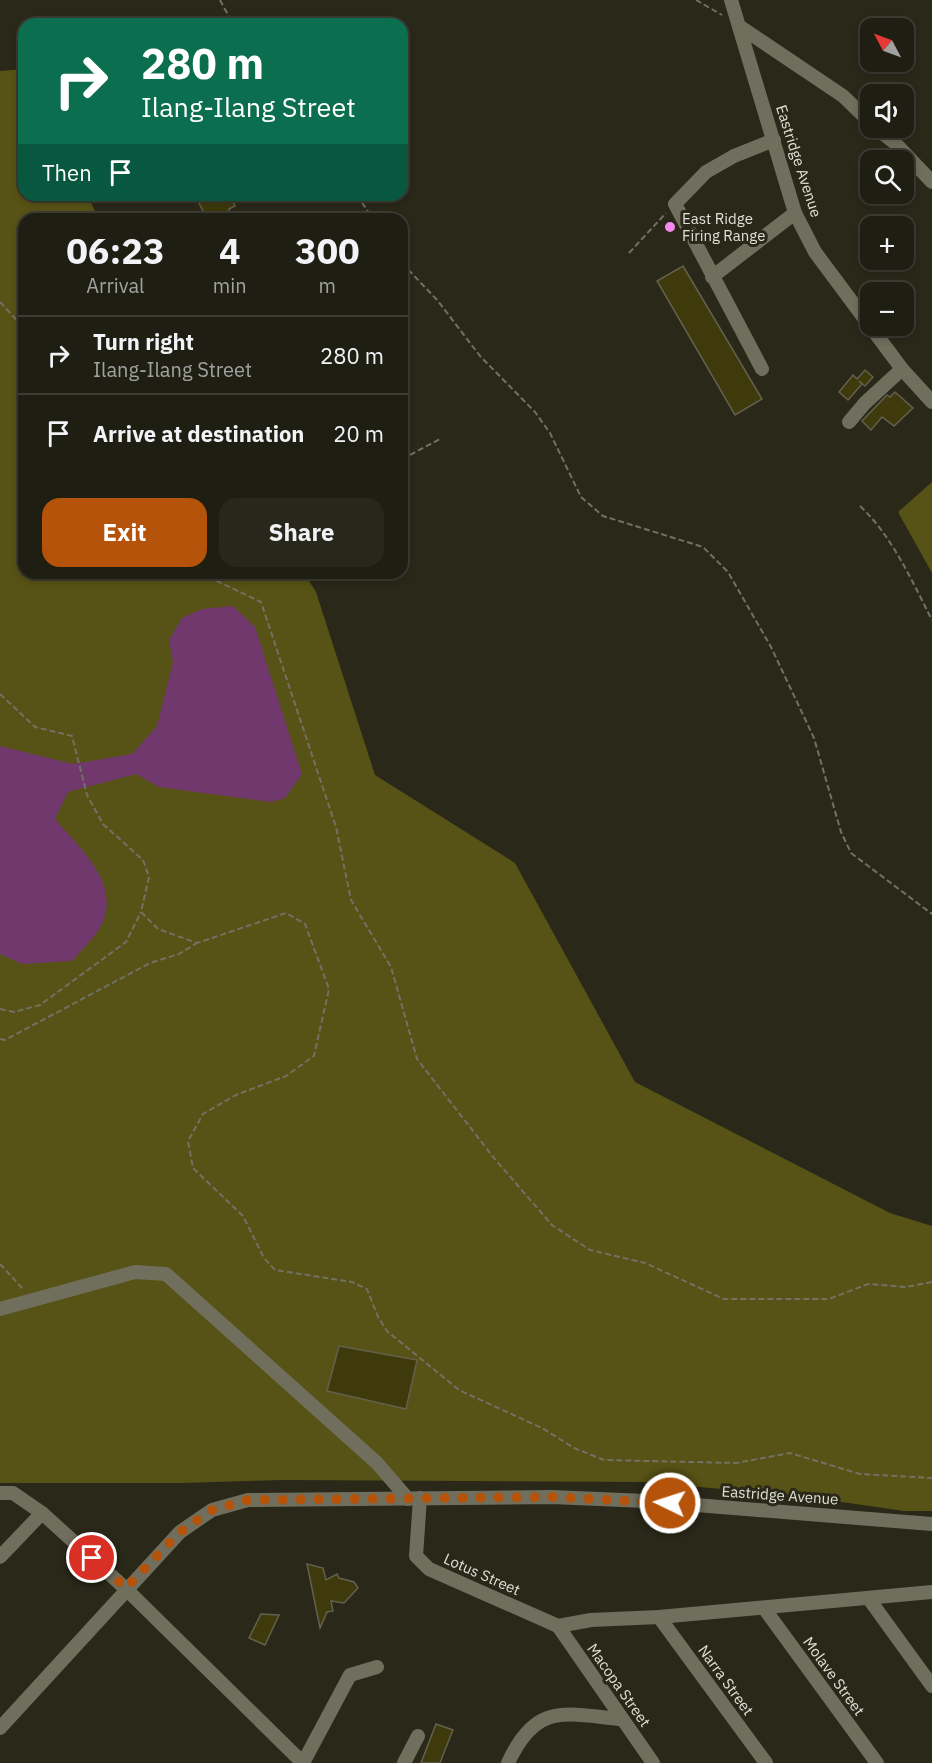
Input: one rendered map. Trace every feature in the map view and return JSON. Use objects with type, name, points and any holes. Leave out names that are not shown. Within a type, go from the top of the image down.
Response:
[{"type":"street","name":"Eastridge Avenue","points":[[731,0],[795,213],[815,252],[902,369],[932,402]]},
{"type":"street","points":[[739,26],[843,96],[860,112]]},
{"type":"street","points":[[889,138],[932,182]]},
{"type":"street","points":[[762,369],[675,204],[706,172],[734,156],[774,140]]},
{"type":"street","points":[[712,277],[795,213]]},
{"type":"street","points":[[849,422],[865,403],[902,369]]},
{"type":"street","points":[[0,1309],[135,1272],[166,1274],[414,1498]]},
{"type":"street","points":[[0,1493],[13,1493],[42,1513],[126,1588],[303,1763],[350,1675],[377,1667]]},
{"type":"street","name":"Eastridge Avenue","points":[[0,1728],[126,1588],[180,1532],[212,1510],[248,1500],[552,1497],[635,1501],[932,1524]]},
{"type":"street","name":"Lotus Street","points":[[414,1498],[416,1556],[420,1562],[429,1569],[558,1626]]},
{"type":"street","points":[[0,1557],[42,1513]]},
{"type":"street","points":[[558,1626],[591,1620],[659,1617],[932,1592]]},
{"type":"street","points":[[869,1599],[932,1686]]},
{"type":"street","name":"Molave Street","points":[[764,1608],[877,1763]]},
{"type":"street","name":"Narra Street","points":[[659,1617],[766,1763]]},
{"type":"street","name":"Macopa Street","points":[[558,1626],[653,1763]]},
{"type":"street","points":[[508,1763],[523,1737],[538,1721],[557,1713],[621,1719]]},
{"type":"street","points":[[404,1763],[418,1736]]},
{"type":"path","points":[[220,0],[230,18]]},
{"type":"path","points":[[696,0],[739,26]]},
{"type":"path","points":[[629,253],[675,204]]},
{"type":"path","points":[[408,270],[438,302],[480,356],[535,412],[550,433],[581,497],[603,516],[703,547],[728,572],[771,647],[814,738],[841,832],[851,852],[932,914]]},
{"type":"path","points":[[0,302],[18,322]]},
{"type":"path","points":[[408,456],[442,438]]},
{"type":"path","points":[[860,506],[871,516],[889,543],[932,620]]},
{"type":"path","points":[[213,579],[261,602],[336,827],[351,900],[391,967],[417,1059],[495,1158],[552,1225],[590,1250],[645,1263],[724,1299],[829,1299],[868,1284],[906,1287],[932,1282]]},
{"type":"path","points":[[0,694],[35,727],[72,736],[87,795],[103,824],[143,860],[150,877],[141,912],[126,942],[40,1005],[14,1012],[0,1009]]},
{"type":"path","points":[[141,912],[158,929],[197,943]]},
{"type":"path","points":[[0,1039],[5,1040],[150,963],[179,954],[197,943],[286,913],[305,924],[329,989],[314,1056],[286,1076],[236,1095],[203,1114],[188,1141],[193,1168],[243,1216],[264,1258],[274,1270],[352,1282],[368,1289],[378,1317],[387,1331],[459,1390],[542,1428],[574,1448],[604,1460],[736,1463],[790,1454],[860,1474],[932,1478]]},
{"type":"path","points":[[0,1264],[22,1287],[25,1303]]},
{"type":"shaded area","points":[[18,70],[18,201],[90,201],[96,213],[18,213],[18,579],[308,579],[316,592],[375,775],[515,863],[635,1082],[890,1213],[932,1226],[932,1511],[904,1511],[800,1496],[643,1482],[283,1480],[181,1483],[0,1483],[0,71]]},
{"type":"shaded area","points":[[932,482],[932,573],[898,512]]},
{"type":"shaded area","points":[[233,606],[255,627],[302,774],[285,798],[271,802],[159,787],[136,774],[68,792],[55,819],[85,854],[102,880],[106,894],[106,909],[102,924],[72,961],[22,964],[0,954],[0,746],[73,764],[132,754],[157,726],[173,662],[169,640],[182,618],[202,609]]},
{"type":"building","points":[[198,201],[233,201],[235,206],[229,209],[230,213],[204,213]]},
{"type":"building","points":[[683,266],[762,399],[735,415],[657,281]]},
{"type":"building","points":[[865,370],[873,377],[865,386],[859,381],[862,384],[848,400],[839,392],[853,375],[857,379]]},
{"type":"building","points":[[895,392],[913,408],[894,426],[882,417],[871,430],[862,421],[887,395],[890,397]]},
{"type":"building","points":[[339,1346],[417,1360],[406,1409],[327,1391]]},
{"type":"building","points":[[307,1564],[323,1568],[326,1580],[337,1574],[339,1578],[354,1582],[358,1588],[344,1603],[331,1601],[333,1611],[327,1612],[320,1628]]},
{"type":"building","points":[[261,1614],[279,1615],[265,1645],[249,1638]]},
{"type":"building","points":[[436,1724],[453,1730],[440,1763],[421,1763]]},
{"type":"place","name":"East Ridge Firing Range","points":[[670,227]]},
{"type":"route","points":[[92,1558],[126,1588],[180,1532],[212,1510],[248,1500],[552,1497],[670,1503]]}]
